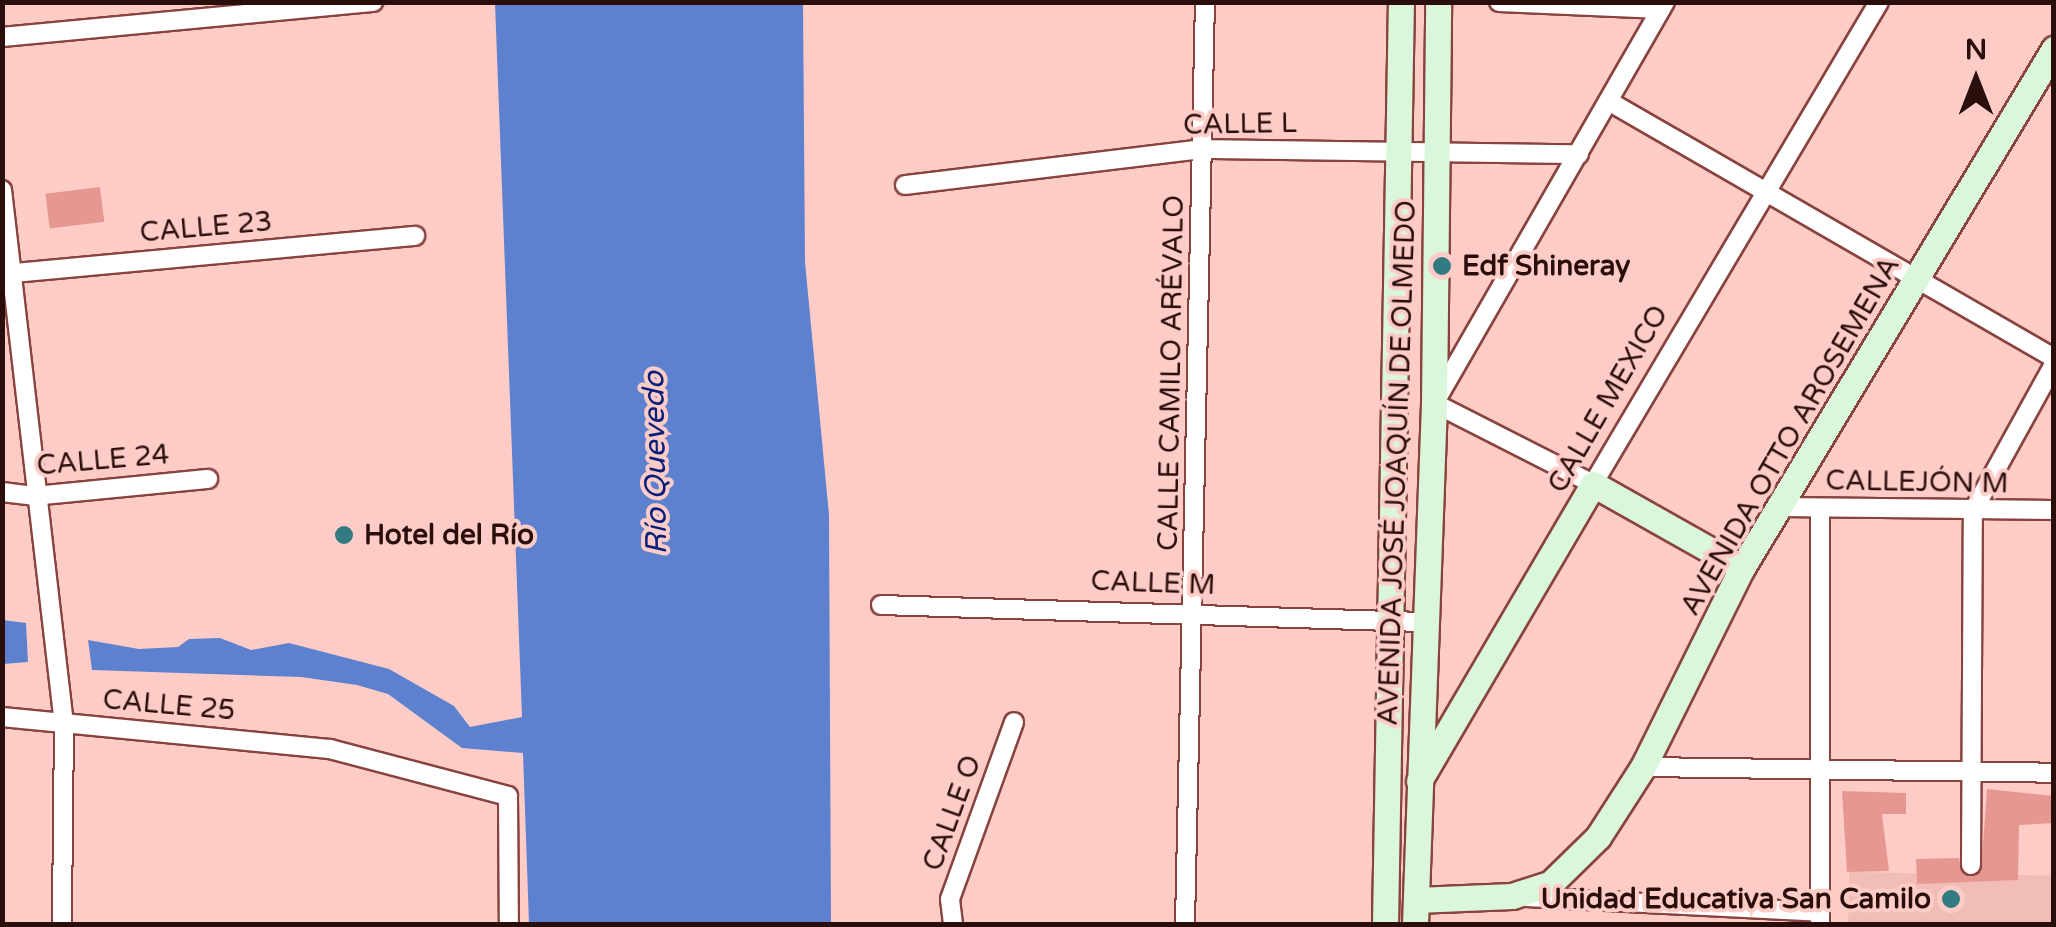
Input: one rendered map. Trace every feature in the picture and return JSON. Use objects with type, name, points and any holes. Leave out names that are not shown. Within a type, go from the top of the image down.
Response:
[{"type":"main road","name":"AVENIDA JOSÉ JOAQUÍN DE OLMEDO","points":[[1385,924],[1401,2]]},
{"type":"main road","name":"AVENIDA JOSÉ JOAQUÍN DE OLMEDO","points":[[1416,912],[1422,622],[1434,404],[1438,2]]},
{"type":"main road","name":"AVENIDA OTTO AROSEMENA","points":[[1416,912],[1512,896],[1550,884],[1579,862],[1643,766],[1742,568],[2054,49]]},
{"type":"main road","points":[[1593,484],[1742,568]]},
{"type":"main road","name":"CALLE MEXICO","points":[[1387,825],[1418,784],[1593,484]]},
{"type":"street","points":[[2,37],[373,2]]},
{"type":"street","name":"CALLE CAMILO ARÉVALO","points":[[1185,924],[1205,2]]},
{"type":"street","points":[[1500,2],[1663,6],[1434,404],[1593,484]]},
{"type":"street","name":"CALLE MEXICO","points":[[1593,484],[1879,2]]},
{"type":"street","points":[[1610,102],[1766,189],[2054,361],[1972,511],[1970,865]]},
{"type":"street","name":"CALLE L","points":[[904,185],[1203,148],[1579,154]]},
{"type":"street","points":[[2,190],[8,274],[64,724],[62,924]]},
{"type":"street","name":"CALLE 23","points":[[8,274],[415,236]]},
{"type":"street","name":"CALLE 24","points":[[2,492],[34,496],[208,479]]},
{"type":"street","name":"CALLEJÓN M","points":[[1779,507],[2054,510]]},
{"type":"street","points":[[1512,896],[1820,918],[1820,508]]},
{"type":"street","name":"CALLE M","points":[[881,605],[1422,622]]},
{"type":"street","name":"CALLE 25","points":[[2,717],[330,749],[508,796],[509,924]]},
{"type":"street","name":"CALLE O","points":[[953,924],[950,899],[1014,722]]},
{"type":"street","points":[[1643,766],[1818,774],[2054,773]]},
{"type":"shaded area","name":"Unidad Educativa San Camilo","points":[[1849,872],[2053,876],[2052,924],[1848,924]]},
{"type":"water","name":"Río Quevedo","points":[[495,3],[803,3],[805,262],[829,515],[831,924],[529,924],[523,753],[462,748],[388,694],[357,685],[301,677],[92,670],[88,640],[139,649],[178,647],[189,639],[220,638],[251,650],[289,643],[389,669],[454,706],[470,727],[522,717]]},
{"type":"water","points":[[3,620],[26,623],[28,662],[3,664]]},
{"type":"building","points":[[100,187],[104,222],[50,228],[45,194]]},
{"type":"building","points":[[1987,789],[2054,796],[2054,823],[2019,825],[2018,880],[1917,884],[1916,859],[1959,858],[1964,875],[1981,872]]},
{"type":"building","points":[[1842,791],[1906,793],[1906,814],[1882,814],[1889,871],[1847,872]]},
{"type":"place","name":"Edf Shineray","points":[[1442,266]]},
{"type":"place","name":"Hotel del Río","points":[[344,535]]},
{"type":"place","name":"Unidad Educativa San Camilo","points":[[1951,899]]}]
